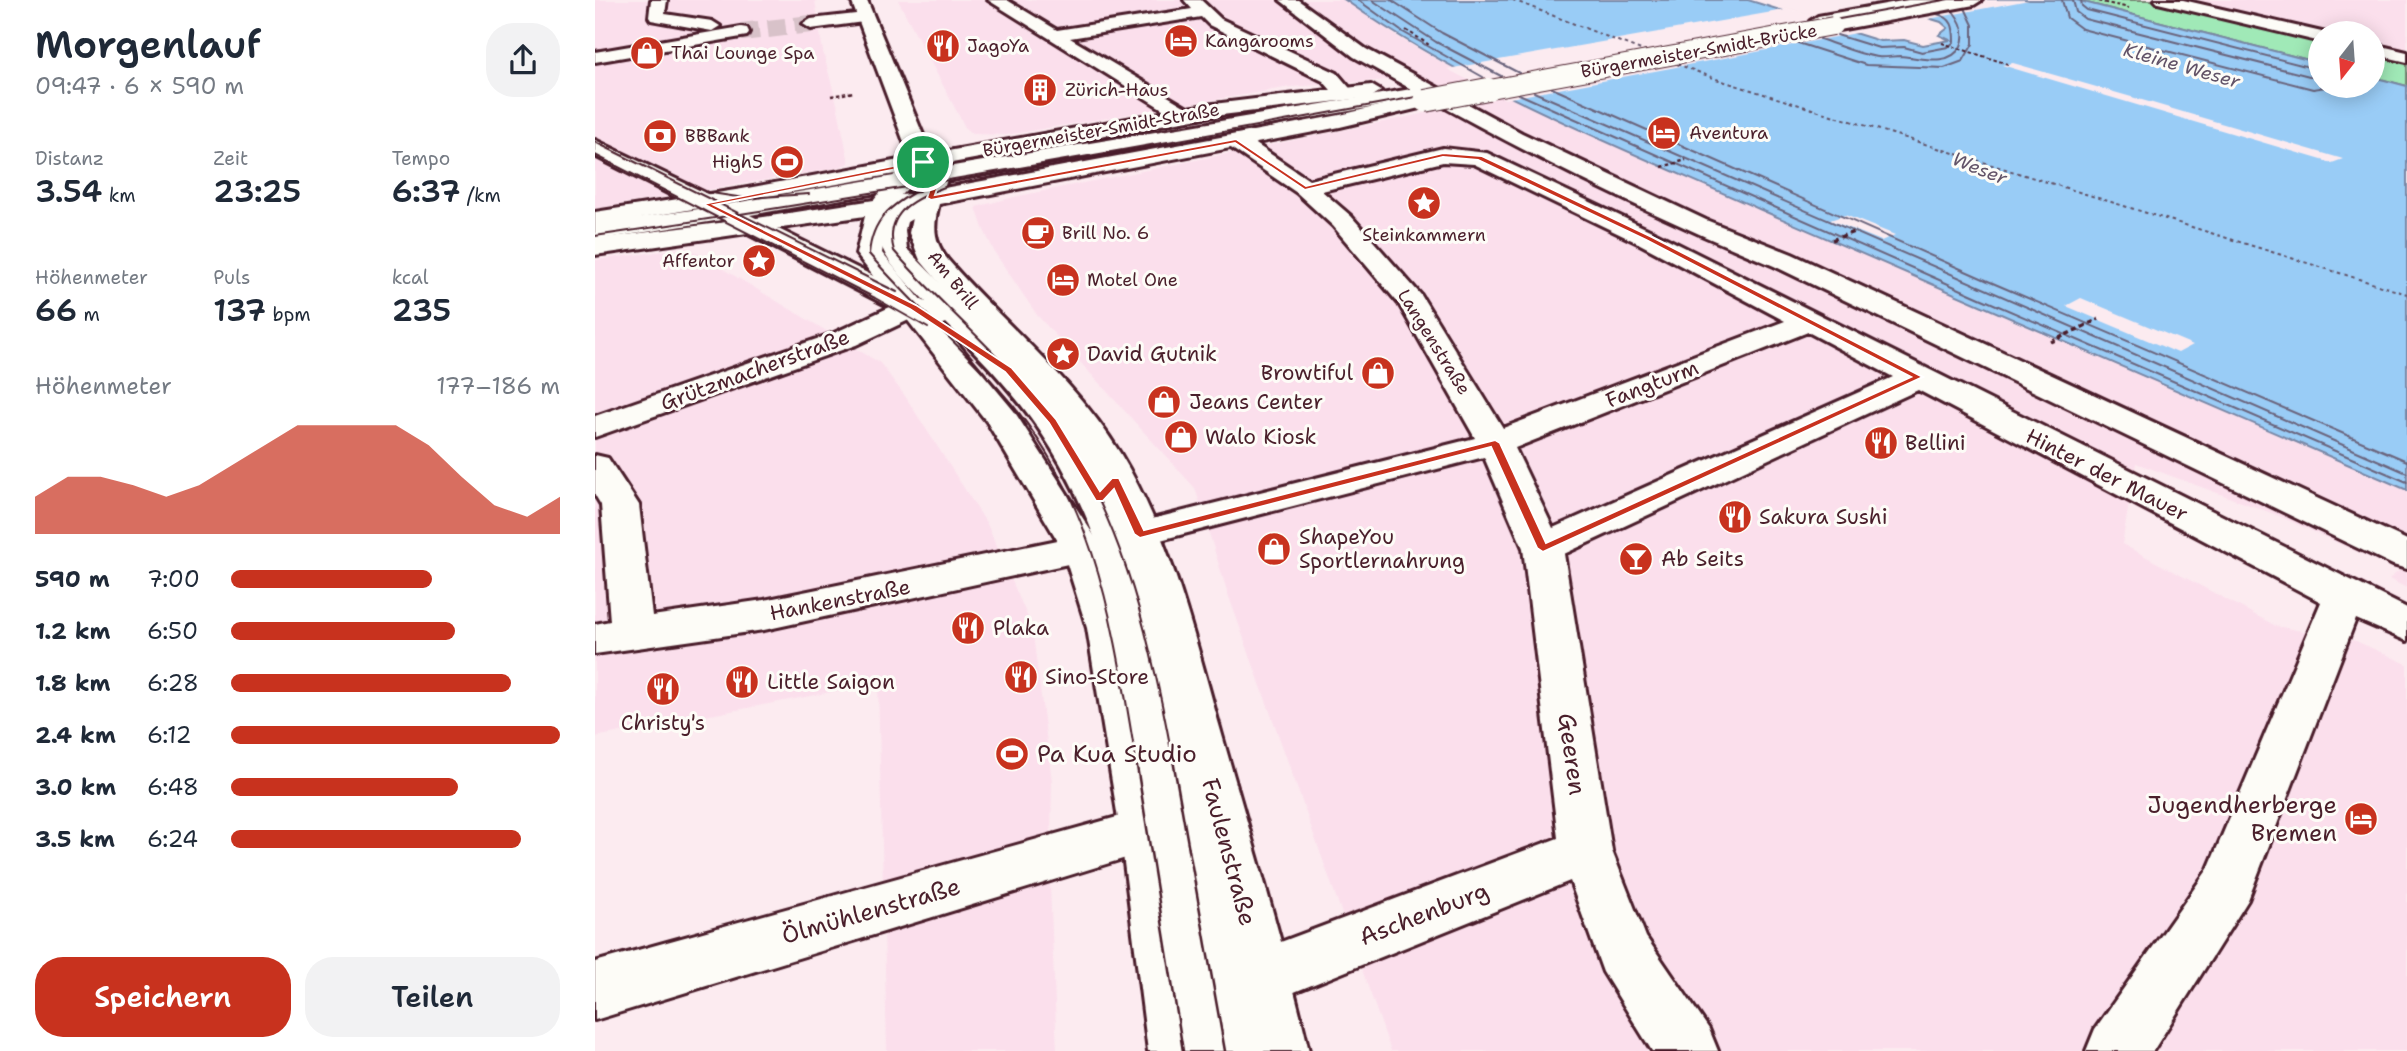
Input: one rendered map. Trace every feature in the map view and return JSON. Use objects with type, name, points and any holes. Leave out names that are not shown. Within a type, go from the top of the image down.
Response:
[{"type":"street","points":[[595,57],[741,32],[710,19],[657,17],[659,0]]},
{"type":"street","points":[[996,0],[1184,114]]},
{"type":"street","points":[[1288,0],[1360,54],[1552,159],[1697,225],[1783,260],[2407,556]]},
{"type":"street","points":[[1891,6],[1933,0]]},
{"type":"street","name":"Bürgermeister-Smidt-Brücke","points":[[1413,94],[1822,16],[1891,6],[1974,0]]},
{"type":"street","points":[[2163,0],[2308,34]]},
{"type":"street","points":[[1055,35],[1197,6],[1238,35],[1329,78],[1345,94]]},
{"type":"street","name":"Bürgermeister-Smidt-Brücke","points":[[1413,94],[1822,16],[1891,6]]},
{"type":"street","points":[[811,24],[862,9],[930,179]]},
{"type":"street","points":[[2385,52],[2407,57]]},
{"type":"street","name":"Bürgermeister-Smidt-Straße","points":[[595,247],[750,227],[890,195],[930,179],[1184,114],[1345,94],[1413,94]]},
{"type":"street","points":[[595,232],[716,209],[890,195],[930,179],[1413,94]]},
{"type":"street","name":"Bürgermeister-Smidt-Straße","points":[[595,219],[716,209],[838,181],[930,179],[1236,141],[1413,94]]},
{"type":"street","name":"Langenstraße","points":[[1236,141],[1305,188],[1342,221],[1411,301],[1495,443]]},
{"type":"street","points":[[595,148],[913,307],[1008,370]]},
{"type":"street","name":"Hinter der Mauer","points":[[1305,188],[1443,155],[1460,154],[1479,158],[1649,239],[2407,626]]},
{"type":"street","points":[[930,179],[895,220],[890,234],[894,251],[1008,370],[1108,489],[1161,691],[1225,1051]]},
{"type":"street","name":"Am Brill","points":[[930,179],[922,229],[922,237],[930,255],[985,320],[1056,393],[1090,435],[1108,489],[1140,534]]},
{"type":"street","points":[[890,195],[870,237],[869,254],[1002,418],[1082,548],[1109,628],[1146,831],[1179,1051]]},
{"type":"street","name":"Grützmacherstraße","points":[[595,427],[845,339],[913,307]]},
{"type":"street","name":"Fangturm","points":[[1140,534],[1495,443],[1808,322]]},
{"type":"street","points":[[1543,548],[1918,377]]},
{"type":"street","name":"Geeren","points":[[1495,443],[1543,548],[1586,851],[1623,953],[1688,1051]]},
{"type":"street","points":[[595,466],[621,505],[614,636]]},
{"type":"street","name":"Faulenstraße","points":[[1140,534],[1160,590],[1262,977],[1278,1051]]},
{"type":"street","name":"Hankenstraße","points":[[614,636],[764,615],[1082,548]]},
{"type":"street","points":[[2117,1051],[2229,883],[2344,596]]},
{"type":"street","name":"Ölmühlenstraße","points":[[595,991],[1146,831]]},
{"type":"street","name":"Aschenburg","points":[[1262,977],[1586,851]]},
{"type":"path","points":[[1934,41],[2008,64]]},
{"type":"path","points":[[2040,347],[2099,319]]},
{"type":"shaded area","points":[[595,0],[815,0],[823,52],[849,163],[837,168],[595,209]]},
{"type":"shaded area","points":[[898,0],[1345,0],[1398,37],[1488,88],[1978,305],[2407,490],[2407,588],[2389,579],[2399,571],[2277,515],[2136,463],[2122,544],[2276,626],[2356,641],[2407,664],[2407,1051],[1391,1051],[1228,594],[1195,488],[1037,315],[995,253],[976,207],[1442,110],[1388,80],[1290,87],[1006,135],[973,134],[966,129]]},
{"type":"shaded area","points":[[2183,0],[2407,0],[2407,54],[2385,49],[2385,21],[2308,21],[2308,31]]},
{"type":"shaded area","points":[[688,248],[880,363],[905,396],[987,524],[1032,627],[1052,781],[1050,885],[1057,1051],[887,1051],[878,683],[595,737],[595,260]]},
{"type":"green space","points":[[2076,0],[2152,0],[2308,37],[2308,60]]},
{"type":"green space","points":[[2385,55],[2407,60],[2407,86],[2385,80]]},
{"type":"water","points":[[1345,0],[1748,0],[1880,41],[1904,40],[1923,45],[1950,40],[1939,35],[1948,28],[1941,22],[1870,0],[2076,0],[2308,60],[2308,98],[2385,98],[2385,80],[2407,86],[2407,490],[1599,139],[1495,89],[1394,32]]},
{"type":"pier","points":[[1867,0],[2029,0],[1923,20],[1869,3]]},
{"type":"pier","points":[[1790,9],[1862,32],[1505,99],[1447,69]]},
{"type":"pier","points":[[2013,63],[2343,159],[2332,163],[2002,65]]},
{"type":"pier","points":[[1845,215],[1895,235],[1881,241],[1830,220]]},
{"type":"pier","points":[[2081,298],[2193,345],[2178,353],[2066,306]]},
{"type":"ferry route","points":[[1513,0],[1646,52]]},
{"type":"ferry route","points":[[1677,64],[1719,80],[2407,294]]},
{"type":"tunnel","points":[[741,32],[811,24]]},
{"type":"tram line","points":[[739,214],[1102,154],[1944,0]]},
{"type":"tram line","points":[[595,142],[739,214]]},
{"type":"tram line","points":[[595,155],[717,217]]},
{"type":"tram line","points":[[950,185],[915,201],[898,216],[893,226],[894,251],[1034,397],[1063,436],[1088,479],[1127,570],[1154,665],[1173,761]]},
{"type":"tram line","points":[[920,189],[885,214],[874,231],[869,254],[998,388],[1031,430],[1058,473],[1079,518],[1108,611],[1136,761]]},
{"type":"tram line","points":[[705,192],[744,198],[809,194]]},
{"type":"tram line","points":[[717,217],[739,214]]},
{"type":"tram line","points":[[739,214],[897,292]]},
{"type":"tram line","points":[[595,236],[717,217]]},
{"type":"tram line","points":[[717,217],[928,328]]},
{"type":"tram line","points":[[1136,760],[1183,1051]]},
{"type":"tram line","points":[[1173,760],[1225,1051]]},
{"type":"place","name":"Kangarooms","points":[[1181,41]]},
{"type":"place","name":"JagoYa","points":[[943,46]]},
{"type":"place","name":"Thai Lounge Spa","points":[[647,53]]},
{"type":"place","name":"Zürich-Haus","points":[[1040,90]]},
{"type":"place","name":"Aventura","points":[[1664,133]]},
{"type":"place","name":"BBBank","points":[[660,136]]},
{"type":"place","name":"High5","points":[[787,162]]},
{"type":"place","name":"Steinkammern","points":[[1424,203]]},
{"type":"place","name":"Brill No. 6","points":[[1038,233]]},
{"type":"place","name":"Affentor","points":[[759,261]]},
{"type":"place","name":"Motel One","points":[[1063,280]]},
{"type":"place","name":"David Gutnik","points":[[1063,354]]},
{"type":"place","name":"Browtiful","points":[[1378,373]]},
{"type":"place","name":"Jeans Center","points":[[1164,402]]},
{"type":"place","name":"Walo Kiosk","points":[[1181,437]]},
{"type":"place","name":"Bellini","points":[[1881,443]]},
{"type":"place","name":"Sakura Sushi","points":[[1735,517]]},
{"type":"place","name":"ShapeYou Sportlernahrung","points":[[1274,549]]},
{"type":"place","name":"Ab Seits","points":[[1636,559]]},
{"type":"place","name":"Plaka","points":[[968,628]]},
{"type":"place","name":"Sino-Store","points":[[1021,677]]},
{"type":"place","name":"Little Saigon","points":[[742,682]]},
{"type":"place","name":"Christy's","points":[[663,689]]},
{"type":"place","name":"Pa Kua Studio","points":[[1012,754]]},
{"type":"place","name":"Jugendherberge Bremen","points":[[2361,819]]},
{"type":"route","points":[[1236,141],[1305,188],[1443,155],[1460,154],[1479,158],[1649,239],[1918,377],[1543,548],[1495,443],[1140,534],[1116,480],[1100,498],[1053,421],[1025,386],[1008,370],[913,307],[707,204],[838,181],[923,162],[938,174],[931,198],[1236,141]]},
{"type":"water label","name":"Kleine Weser","points":[[2182,65]]},
{"type":"water label","name":"Weser","points":[[1980,168]]}]
